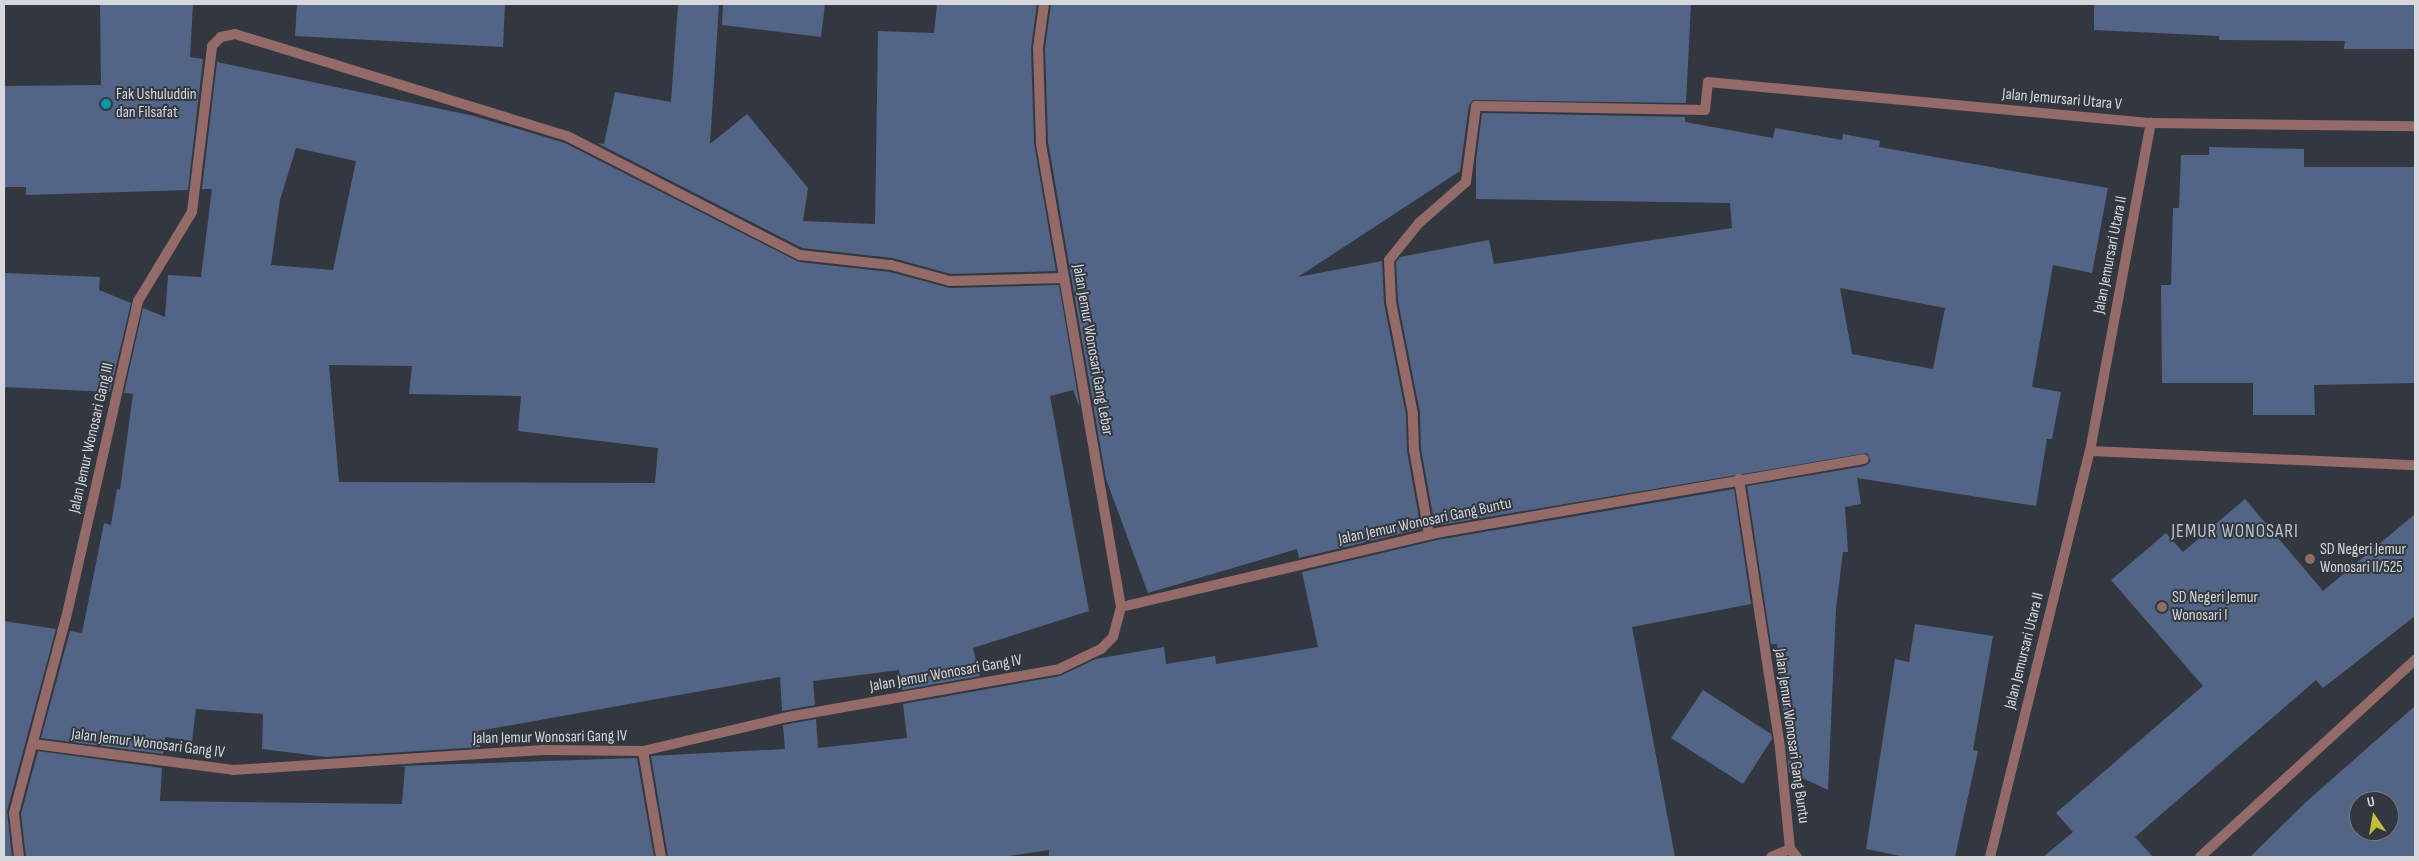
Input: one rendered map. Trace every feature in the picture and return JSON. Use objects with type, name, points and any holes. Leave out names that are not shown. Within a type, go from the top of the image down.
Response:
[{"type":"street","name":"Jalan Jemur Wonosari Gang Lebar","points":[[1044,4],[1038,110],[1064,278],[1120,608],[1113,637],[1101,649],[1059,669]]},
{"type":"street","name":"Jalan Jemur Wonosari Gang III","points":[[19,857],[14,813],[34,744],[138,301],[192,212],[212,46],[221,37],[235,34],[567,136],[800,254],[891,265],[950,281],[1064,278]]},
{"type":"street","name":"Jalan Jemursari Utara V","points":[[1429,534],[1414,450],[1413,414],[1392,302],[1389,260],[1419,223],[1466,182],[1476,106],[1706,110],[1708,82],[2151,123],[2415,126]]},
{"type":"street","name":"Jalan Jemursari Utara II","points":[[1990,857],[2090,451],[2151,123]]},
{"type":"street","points":[[2090,451],[2415,465]]},
{"type":"street","name":"Jalan Jemur Wonosari Gang Buntu","points":[[1120,608],[1429,534],[1739,479],[1864,459]]},
{"type":"street","name":"Jalan Jemur Wonosari Gang Buntu","points":[[1739,479],[1794,853]]},
{"type":"street","points":[[2200,857],[2415,660]]},
{"type":"street","name":"Jalan Jemur Wonosari Gang IV","points":[[34,744],[233,770],[542,750],[643,751],[788,717],[1059,669]]},
{"type":"street","points":[[643,751],[660,857]]},
{"type":"street","points":[[1771,857],[1794,853]]},
{"type":"building","name":"Fak Ushuluddin dan Filsafat","points":[[100,4],[193,4],[190,57],[203,59],[188,190],[26,195],[26,187],[4,187],[4,86],[101,85]]},
{"type":"building","points":[[297,4],[505,4],[503,47],[295,36]]},
{"type":"building","points":[[678,4],[719,4],[710,144],[747,114],[808,188],[803,221],[875,224],[878,31],[934,33],[937,4],[1037,4],[1031,48],[1034,143],[1056,271],[951,274],[892,258],[802,248],[597,143],[604,144],[615,92],[671,102]]},
{"type":"building","points":[[723,4],[825,4],[821,37],[722,25]]},
{"type":"building","points":[[1051,4],[1691,4],[1686,103],[1473,100],[1469,105],[1460,171],[1298,277],[1382,261],[1384,303],[1406,415],[1407,451],[1421,529],[1299,558],[1297,549],[1148,593],[1106,479],[1048,142],[1045,48]]},
{"type":"building","points":[[2094,4],[2415,4],[2415,49],[2344,49],[2345,41],[2219,40],[2219,36],[2094,30]]},
{"type":"building","points":[[217,62],[474,116],[565,143],[799,262],[890,272],[950,288],[1059,285],[1080,408],[1073,390],[1050,396],[1089,611],[973,648],[980,676],[902,690],[899,670],[813,681],[815,705],[782,711],[780,677],[478,731],[480,747],[326,757],[262,749],[263,714],[196,709],[192,741],[165,737],[163,754],[41,738],[70,631],[82,633],[104,523],[111,525],[117,489],[120,490],[133,394],[124,393],[143,308],[165,317],[168,275],[201,277],[212,189],[202,189]],"holes":[[[296,148],[356,161],[333,270],[271,265],[280,200]],[[329,365],[412,366],[409,394],[521,396],[518,431],[658,448],[655,483],[339,482]]]},
{"type":"building","points":[[1482,113],[1685,117],[1685,122],[1773,138],[1775,128],[1842,140],[1843,134],[1880,141],[1879,147],[2108,188],[2092,273],[2053,265],[2032,387],[2061,392],[2052,439],[2047,439],[2036,506],[1857,478],[1861,504],[1845,507],[1848,552],[1843,552],[1836,608],[1828,790],[1789,772],[1777,644],[1771,644],[1747,486],[1865,466],[1871,461],[1867,453],[1435,526],[1421,449],[1420,413],[1398,301],[1396,262],[1400,257],[1489,240],[1494,264],[1732,228],[1730,203],[1476,199],[1476,161]],"holes":[[[1840,288],[1945,308],[1933,369],[1852,354]]]},
{"type":"building","points":[[2209,147],[2304,149],[2304,167],[2415,167],[2415,383],[2314,385],[2315,415],[2253,415],[2253,383],[2162,383],[2161,285],[2171,285],[2173,208],[2179,208],[2181,155],[2209,155]]},
{"type":"building","points":[[4,273],[100,277],[99,290],[131,303],[110,392],[4,387]]},
{"type":"building","points":[[1734,489],[1751,604],[1632,627],[1675,857],[1049,857],[1049,850],[1002,857],[668,857],[651,756],[785,749],[783,725],[816,719],[818,748],[907,738],[903,704],[1060,676],[1096,659],[1164,647],[1166,664],[1215,656],[1216,664],[1318,647],[1302,572],[1437,540]]},
{"type":"building","points":[[2245,499],[2323,591],[2415,514],[2415,616],[2323,688],[2316,680],[2135,837],[2153,857],[2043,857],[2073,832],[2056,813],[2203,686],[2111,580],[2166,533],[2183,552]]},
{"type":"building","points":[[4,621],[56,629],[7,811],[12,857],[4,857]]},
{"type":"building","points":[[1915,624],[1993,636],[1973,750],[1978,751],[1955,857],[1906,857],[1866,849],[1895,659],[1909,662]]},
{"type":"building","points":[[1703,690],[1771,734],[1772,739],[1743,784],[1671,738]]},
{"type":"building","points":[[2415,706],[2415,857],[2250,857],[2306,802]]},
{"type":"building","points":[[38,751],[162,768],[160,801],[402,804],[405,767],[400,766],[637,758],[654,857],[26,857],[21,814]]},
{"type":"place","name":"Fak Ushuluddin dan Filsafat","points":[[106,104]]},
{"type":"place","name":"SD Negeri Jemur Wonosari II/525","points":[[2310,559]]},
{"type":"place","name":"SD Negeri Jemur Wonosari I","points":[[2162,607]]},
{"type":"district","name":"JEMUR WONOSARI","points":[[2235,532]]}]
